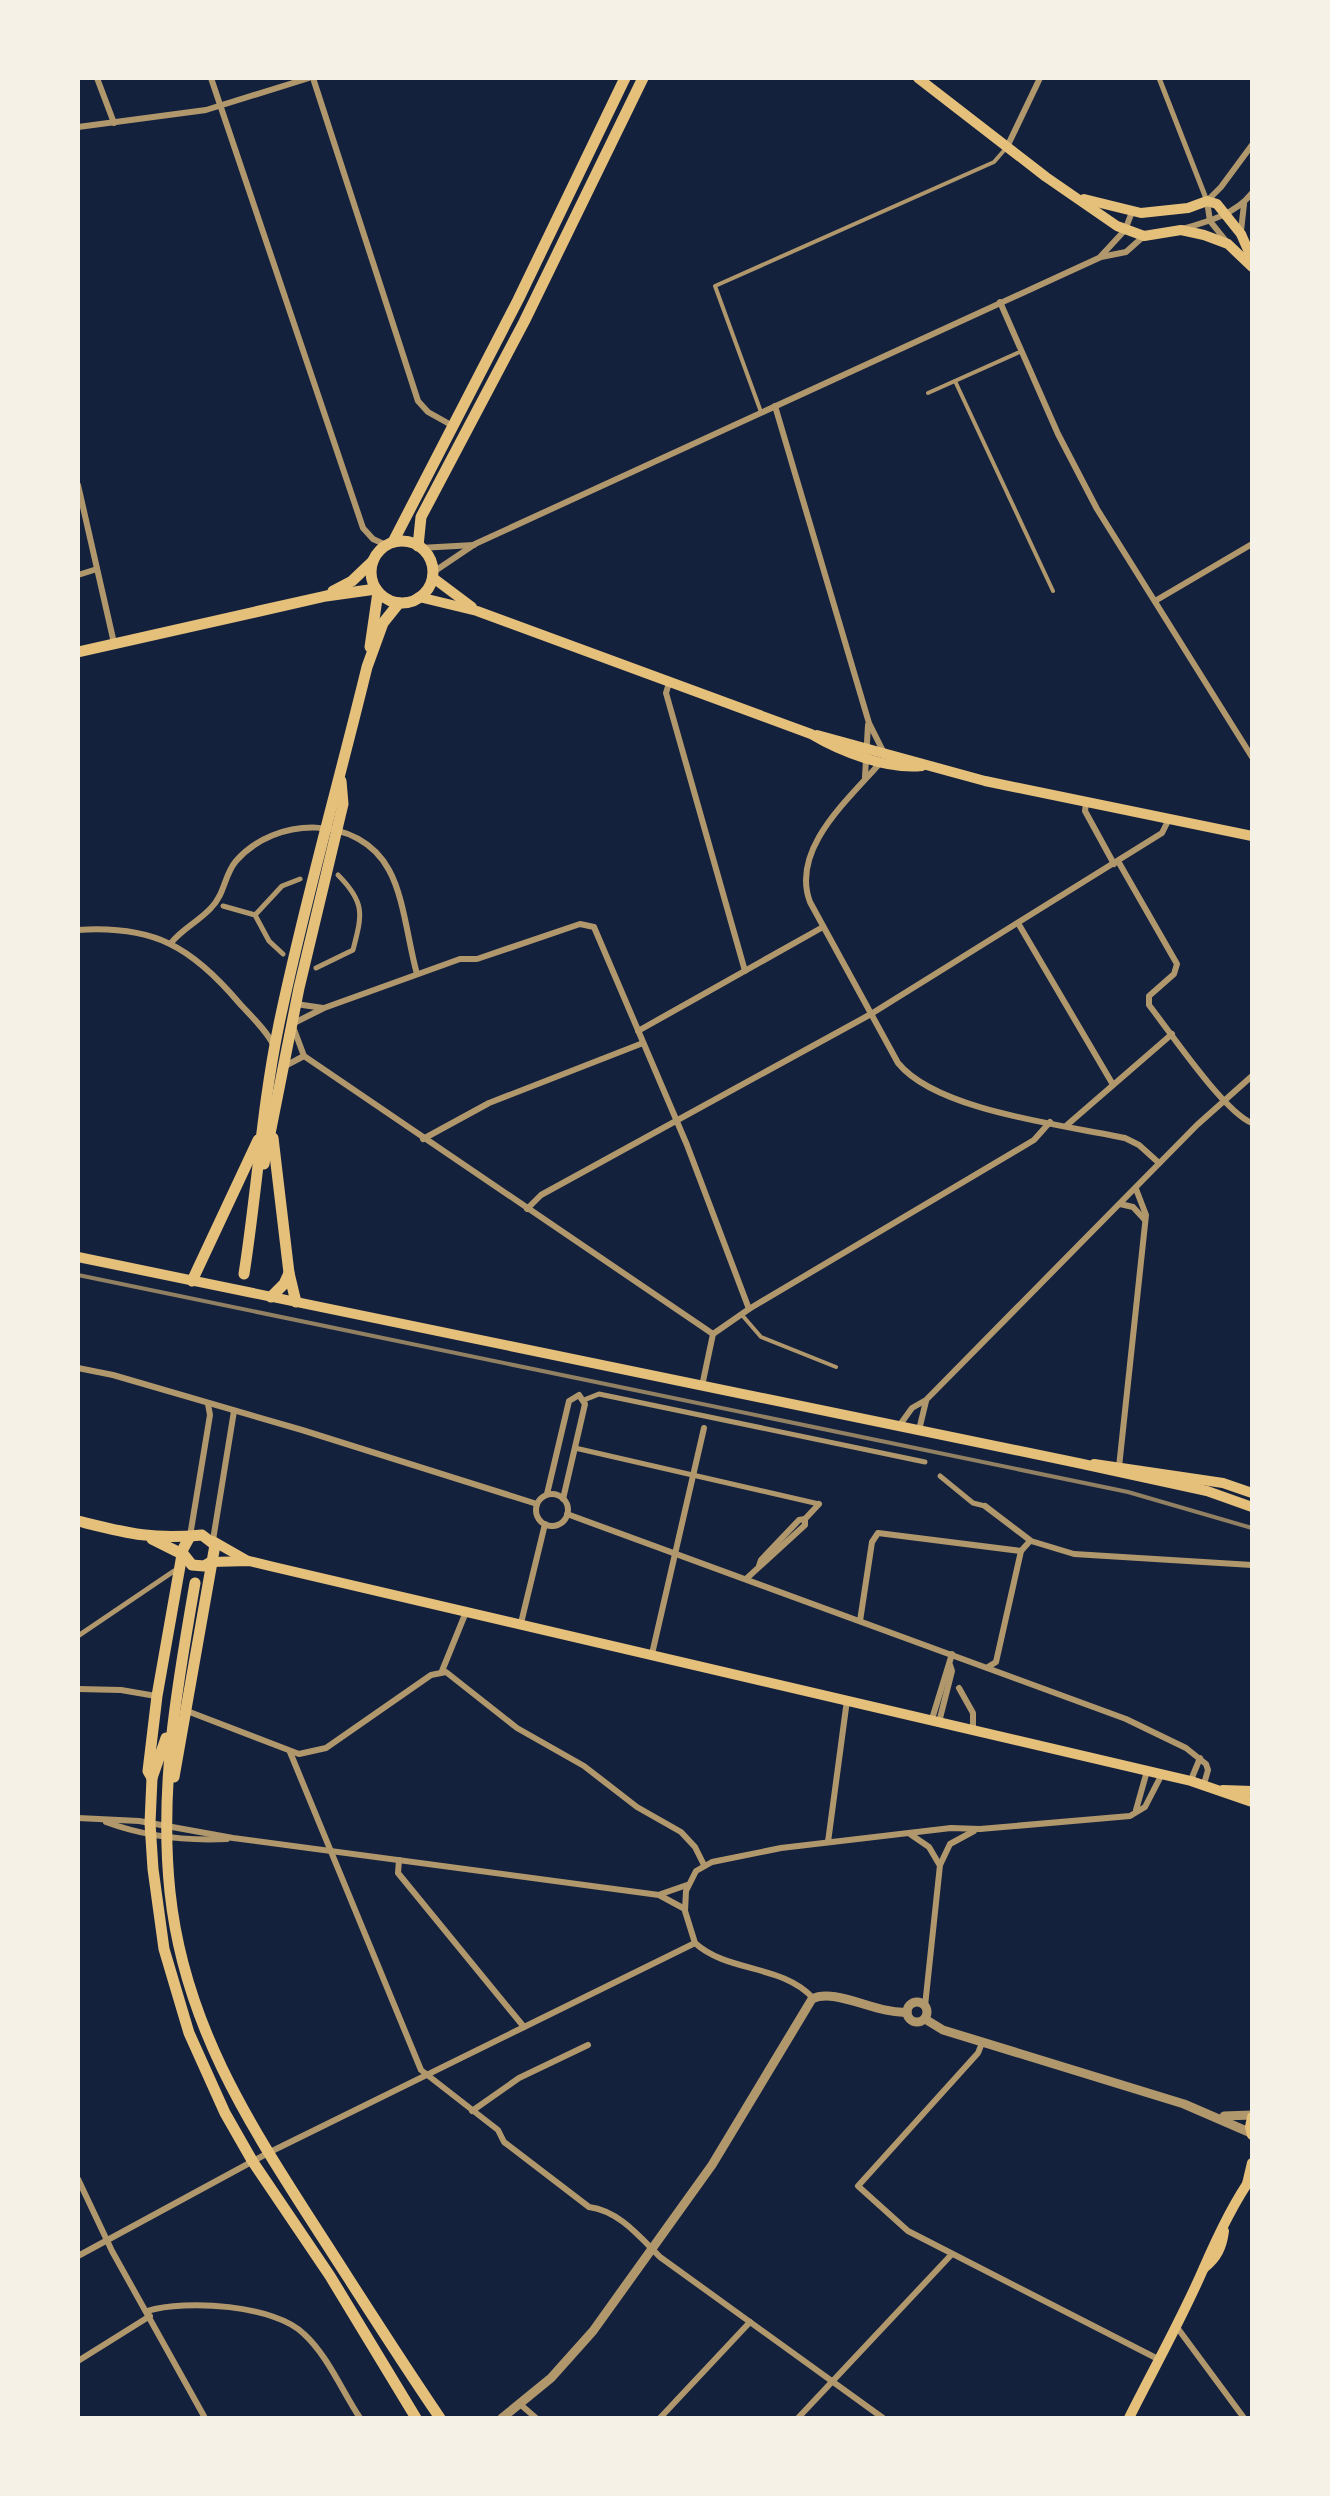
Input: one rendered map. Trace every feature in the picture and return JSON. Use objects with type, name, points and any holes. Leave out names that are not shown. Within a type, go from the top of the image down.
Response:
[{"type":"main road","points":[[326,596],[352,581],[390,544],[454,426],[626,78]]},
{"type":"main road","points":[[419,547],[421,516],[527,316],[539,284],[644,78]]},
{"type":"main road","points":[[920,78],[1125,230],[1144,236],[1181,230],[1228,244],[1252,267]]},
{"type":"main road","points":[[1077,198],[1132,212],[1180,210],[1206,201],[1218,204],[1227,212],[1252,260]]},
{"type":"main road","points":[[390,544],[404,542],[419,547],[428,556],[432,575],[476,611]]},
{"type":"main road","points":[[367,667],[377,591],[371,572],[373,561]]},
{"type":"main road","points":[[419,597],[432,575]]},
{"type":"main road","points":[[78,652],[326,596],[377,591],[399,603]]},
{"type":"main road","points":[[192,1281],[266,1135],[285,1066],[340,777],[367,667],[383,623],[399,603],[419,597],[476,611],[811,734],[829,736],[864,752],[911,759],[922,766],[1252,836]]},
{"type":"main road","points":[[244,1274],[275,1047],[331,829]]},
{"type":"main road","points":[[266,1135],[276,1152],[289,1273],[296,1302]]},
{"type":"main road","points":[[78,1257],[1078,1463],[1223,1483],[1252,1493]]},
{"type":"main road","points":[[271,1297],[289,1273]]},
{"type":"main road","points":[[1118,1469],[1252,1507]]},
{"type":"main road","points":[[78,1521],[150,1538],[184,1554],[188,1563],[196,1567],[212,1562],[249,1562],[1204,1784],[1252,1802]]},
{"type":"main road","points":[[150,1538],[202,1535],[249,1562]]},
{"type":"main road","points":[[152,1778],[148,1771],[157,1696],[184,1545],[189,1538]]},
{"type":"main road","points":[[168,1825],[184,1710],[216,1550],[212,1542]]},
{"type":"main road","points":[[195,1584],[172,1720],[168,1825],[172,1908],[190,1991],[226,2081],[268,2153],[440,2418]]},
{"type":"main road","points":[[172,1720],[152,1778],[150,1829],[160,1924],[179,2004],[207,2075],[253,2162],[419,2417]]},
{"type":"main road","points":[[1222,1790],[1252,1791]]},
{"type":"main road","points":[[1252,2116],[1252,2134]]},
{"type":"main road","points":[[1129,2418],[1204,2268],[1214,2261],[1224,2230],[1250,2181],[1252,2162]]},
{"type":"street","points":[[97,78],[114,123]]},
{"type":"street","points":[[210,78],[363,528],[372,539],[390,544]]},
{"type":"street","points":[[78,127],[220,106],[311,78],[418,400],[428,412],[454,426]]},
{"type":"street","points":[[1007,146],[1040,78]]},
{"type":"street","points":[[1159,78],[1210,221],[1228,244]]},
{"type":"street","points":[[1206,201],[1252,145]]},
{"type":"street","points":[[1238,164],[1250,164]]},
{"type":"street","points":[[1181,230],[1210,221],[1244,203],[1252,193]]},
{"type":"street","points":[[1240,234],[1244,203]]},
{"type":"street","points":[[1100,257],[1125,230],[1132,212]]},
{"type":"street","points":[[432,575],[475,544],[1100,257],[1126,252],[1144,236]]},
{"type":"street","points":[[1000,302],[1074,465],[1252,757]]},
{"type":"street","points":[[776,406],[869,723],[883,757],[832,819],[807,868],[807,896],[902,1068],[928,1088],[958,1100],[1130,1140],[1159,1163]]},
{"type":"street","points":[[78,484],[114,643]]},
{"type":"street","points":[[419,547],[475,544]]},
{"type":"street","points":[[1154,600],[1252,544]]},
{"type":"street","points":[[78,575],[97,568]]},
{"type":"street","points":[[669,683],[666,693],[745,970]]},
{"type":"street","points":[[865,778],[869,723]]},
{"type":"street","points":[[1087,802],[1085,811],[1176,960],[1174,974],[1148,1001],[1226,1101],[1240,1117],[1252,1123]]},
{"type":"street","points":[[528,1209],[541,1195],[870,1014],[1162,833],[1170,819]]},
{"type":"street","points":[[171,944],[217,901],[233,866],[254,846],[292,829],[331,829],[367,845],[390,871],[417,974]]},
{"type":"street","points":[[316,968],[353,950],[362,914],[358,899],[338,875]]},
{"type":"street","points":[[256,915],[282,886],[300,879]]},
{"type":"street","points":[[223,906],[256,915],[270,942],[283,954]]},
{"type":"street","points":[[1018,923],[1112,1083]]},
{"type":"street","points":[[713,1334],[304,1056],[292,1024],[324,1008],[460,959],[477,959],[586,924],[599,933],[745,1312]]},
{"type":"street","points":[[638,1031],[823,927]]},
{"type":"street","points":[[78,930],[133,930],[171,944],[211,970],[275,1047]]},
{"type":"street","points":[[296,1004],[324,1008]]},
{"type":"street","points":[[1066,1126],[1172,1034]]},
{"type":"street","points":[[423,1140],[489,1102],[643,1043]]},
{"type":"street","points":[[285,1066],[304,1056]]},
{"type":"street","points":[[899,1426],[912,1408],[926,1400],[1159,1163],[1252,1076]]},
{"type":"street","points":[[702,1386],[713,1334],[1034,1140],[1050,1122]]},
{"type":"street","points":[[1118,1469],[1146,1221],[1145,1207],[1135,1188]]},
{"type":"street","points":[[1120,1204],[1133,1207],[1146,1221]]},
{"type":"street","points":[[78,1368],[113,1375],[537,1504]]},
{"type":"street","points":[[584,1400],[598,1394],[925,1462]]},
{"type":"street","points":[[567,1514],[558,1524],[545,1524],[537,1516],[537,1504],[547,1494],[569,1401],[576,1395],[584,1400]]},
{"type":"street","points":[[567,1514],[563,1499],[584,1400]]},
{"type":"street","points":[[919,1430],[926,1400]]},
{"type":"street","points":[[189,1538],[210,1415],[208,1404]]},
{"type":"street","points":[[212,1542],[234,1411]]},
{"type":"street","points":[[652,1654],[704,1428]]},
{"type":"street","points":[[575,1448],[818,1504],[805,1519],[805,1526],[746,1579]]},
{"type":"street","points":[[940,1476],[1031,1541],[1078,1555],[1252,1565]]},
{"type":"street","points":[[547,1494],[563,1499]]},
{"type":"street","points":[[567,1514],[1126,1719],[1200,1758],[1208,1770],[1204,1784]]},
{"type":"street","points":[[521,1625],[545,1524]]},
{"type":"street","points":[[860,1621],[872,1539],[878,1533],[1022,1551]]},
{"type":"street","points":[[986,1667],[996,1662],[1022,1551],[1031,1541]]},
{"type":"street","points":[[78,1636],[174,1571],[179,1572]]},
{"type":"street","points":[[442,1671],[466,1612]]},
{"type":"street","points":[[935,1721],[952,1654]]},
{"type":"street","points":[[184,1710],[304,1755],[321,1751],[430,1675],[442,1671],[517,1728],[584,1766],[637,1807],[681,1832],[704,1865]]},
{"type":"street","points":[[960,1688],[973,1713],[973,1730]]},
{"type":"street","points":[[78,1689],[157,1696]]},
{"type":"street","points":[[828,1842],[847,1700]]},
{"type":"street","points":[[290,1752],[426,2076],[498,2130],[504,2142],[589,2207],[604,2209],[645,2239],[652,2249],[883,2418]]},
{"type":"street","points":[[1191,1781],[1200,1758]]},
{"type":"street","points":[[1136,1812],[1147,1771]]},
{"type":"street","points":[[814,1998],[796,1982],[718,1956],[695,1943],[684,1908],[688,1884],[696,1872],[704,1865],[828,1842],[951,1828],[1119,1818],[1145,1807],[1162,1774]]},
{"type":"street","points":[[78,1818],[150,1829],[168,1825],[198,1840],[233,1838],[658,1895],[684,1908]]},
{"type":"street","points":[[925,2019],[940,1865],[954,1840],[980,1829]]},
{"type":"street","points":[[909,1834],[929,1847],[940,1865]]},
{"type":"street","points":[[399,1860],[398,1874],[524,2027]]},
{"type":"street","points":[[658,1895],[688,1884]]},
{"type":"street","points":[[78,2256],[268,2153],[695,1943]]},
{"type":"street","points":[[502,2418],[574,2354],[652,2249],[712,2165],[814,1998],[826,1995],[887,2012],[907,2012]]},
{"type":"street","points":[[907,2012],[914,2002],[925,2006]]},
{"type":"street","points":[[907,2012],[913,2022],[925,2019],[943,2030],[1216,2115],[1252,2134]]},
{"type":"street","points":[[982,2042],[980,2050],[858,2186],[905,2228],[1158,2359]]},
{"type":"street","points":[[472,2111],[519,2078],[588,2045]]},
{"type":"street","points":[[1216,2115],[1252,2116]]},
{"type":"street","points":[[78,2179],[107,2240],[206,2418]]},
{"type":"street","points":[[798,2418],[952,2254]]},
{"type":"street","points":[[78,2360],[148,2313],[178,2306],[255,2312],[289,2322],[313,2344],[360,2418]]},
{"type":"street","points":[[660,2418],[750,2322]]},
{"type":"street","points":[[1175,2326],[1244,2418]]},
{"type":"street","points":[[521,2405],[536,2418]]},
{"type":"lane","points":[[762,412],[715,286],[994,162],[1007,146]]},
{"type":"lane","points":[[928,394],[1022,352]]},
{"type":"lane","points":[[955,382],[1053,592]]},
{"type":"lane","points":[[745,1312],[761,1337],[836,1366]]},
{"type":"railway","points":[[78,1275],[1128,1492],[1252,1528]]}]
